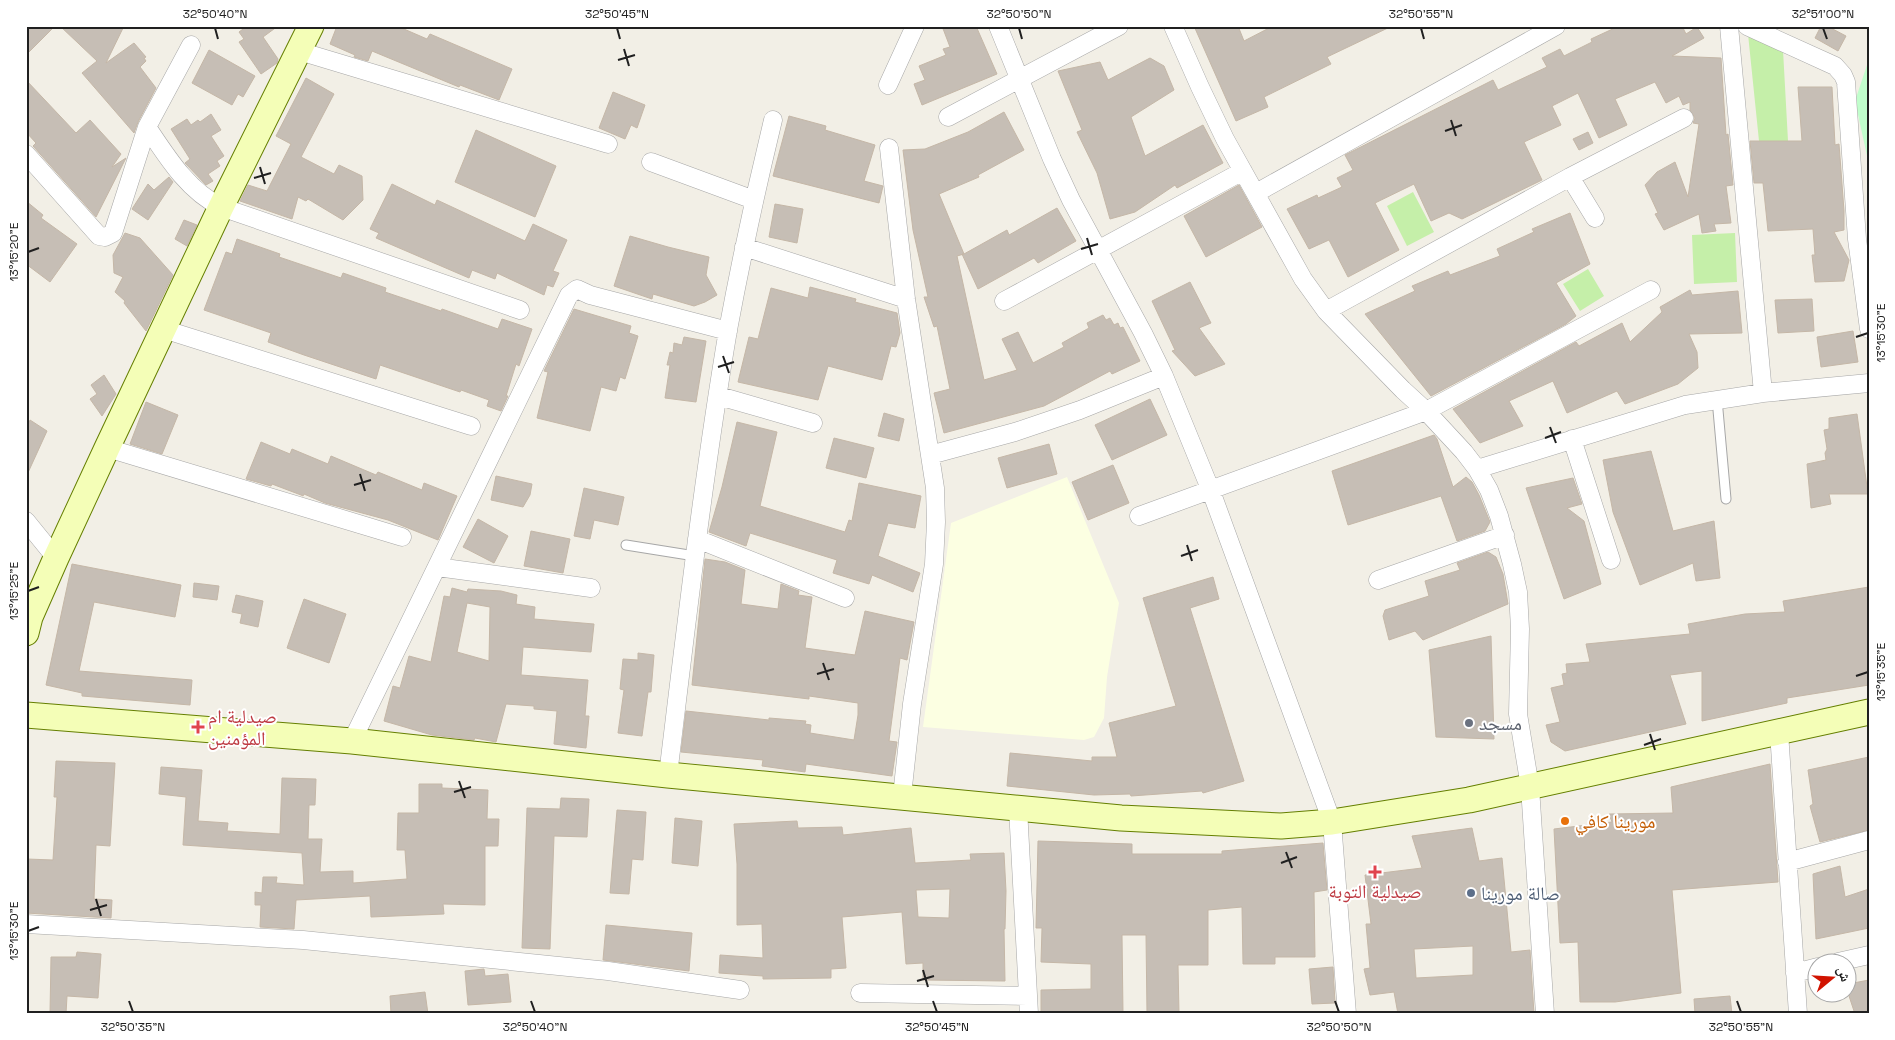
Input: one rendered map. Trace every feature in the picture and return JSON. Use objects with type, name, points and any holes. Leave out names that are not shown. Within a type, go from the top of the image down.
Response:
[{"type":"street","points":[[28,621],[221,207],[312,26]]},
{"type":"street","points":[[888,85],[915,26]]},
{"type":"street","points":[[998,26],[1056,167],[1097,250],[1144,334],[1164,376],[1210,491],[1332,822],[1347,1014]]},
{"type":"street","points":[[948,117],[1119,26]]},
{"type":"street","points":[[1173,26],[1200,87],[1243,171],[1291,258],[1326,311],[1426,411],[1464,452],[1477,469],[1489,490],[1505,535],[1518,592],[1520,629],[1518,714],[1530,787],[1545,1014]]},
{"type":"street","points":[[1256,193],[1556,26]]},
{"type":"street","points":[[1729,26],[1763,392]]},
{"type":"street","points":[[1747,26],[1835,66],[1843,75],[1847,90],[1863,238],[1869,329]]},
{"type":"street","points":[[26,154],[99,236],[113,233],[147,127],[191,45]]},
{"type":"street","points":[[299,51],[608,144]]},
{"type":"street","points":[[1326,311],[1570,177],[1684,118]]},
{"type":"street","points":[[668,775],[697,539],[728,331],[754,200],[773,120]]},
{"type":"street","points":[[147,127],[171,162],[201,195],[221,207],[520,310]]},
{"type":"street","points":[[889,148],[906,299],[935,488],[936,522],[934,564],[912,704],[902,796]]},
{"type":"street","points":[[650,162],[754,200]]},
{"type":"street","points":[[1004,301],[1243,171]]},
{"type":"street","points":[[1570,177],[1595,218]]},
{"type":"street","points":[[744,247],[906,299]]},
{"type":"street","points":[[352,741],[569,295],[578,289],[590,294],[728,331]]},
{"type":"street","points":[[1139,516],[1426,411],[1651,290]]},
{"type":"street","points":[[163,329],[471,426]]},
{"type":"street","points":[[930,455],[1080,410],[1164,376]]},
{"type":"street","points":[[1477,469],[1661,411],[1763,392],[1869,383]]},
{"type":"street","points":[[719,396],[813,423]]},
{"type":"street","points":[[1572,439],[1611,560]]},
{"type":"street","points":[[107,448],[402,537]]},
{"type":"street","points":[[26,521],[56,558]]},
{"type":"street","points":[[1378,580],[1505,535]]},
{"type":"street","points":[[697,539],[845,598]]},
{"type":"street","points":[[437,567],[591,588]]},
{"type":"street","points":[[26,715],[352,741],[668,775],[1121,818],[1281,826],[1332,822],[1470,800],[1869,712]]},
{"type":"street","points":[[1779,732],[1798,1014]]},
{"type":"street","points":[[860,993],[1028,1005],[1018,808]]},
{"type":"street","points":[[1788,862],[1869,840]]},
{"type":"street","points":[[26,924],[303,940],[608,972],[740,990]]},
{"type":"street","points":[[1795,973],[1808,970]]},
{"type":"lane","points":[[1717,400],[1726,499]]},
{"type":"lane","points":[[626,546],[695,556]]},
{"type":"shaded area","points":[[1067,477],[1119,603],[1107,677],[1104,718],[1094,737],[1084,740],[923,727],[951,523]]},
{"type":"green space","points":[[1748,34],[1783,50],[1788,141],[1759,141]]},
{"type":"green space","points":[[1869,59],[1869,165],[1855,101]]},
{"type":"green space","points":[[1413,192],[1434,232],[1407,246],[1387,206]]},
{"type":"green space","points":[[1735,233],[1737,282],[1694,284],[1692,235]]},
{"type":"green space","points":[[1588,269],[1604,296],[1580,311],[1563,284]]},
{"type":"building","points":[[26,26],[55,26],[26,55]]},
{"type":"building","points":[[60,26],[124,26],[106,63],[134,43],[146,57],[144,58],[146,61],[140,67],[156,88],[134,133],[82,73],[97,61]]},
{"type":"building","points":[[247,26],[278,26],[263,37],[278,59],[277,63],[261,74],[239,42],[244,39],[239,32]]},
{"type":"building","points":[[337,26],[397,26],[427,39],[430,34],[512,69],[499,100],[460,85],[459,87],[372,51],[368,61],[354,57],[355,55],[330,44]]},
{"type":"building","points":[[942,26],[976,26],[997,74],[922,105],[914,84],[925,80],[919,66],[946,55],[943,49],[950,47]]},
{"type":"building","points":[[1194,26],[1238,26],[1244,41],[1273,26],[1392,26],[1327,57],[1331,64],[1264,97],[1268,107],[1236,121]]},
{"type":"building","points":[[1619,26],[1682,26],[1686,34],[1697,27],[1704,38],[1672,56],[1721,58],[1726,135],[1728,134],[1733,185],[1726,186],[1731,223],[1714,224],[1716,231],[1702,233],[1699,214],[1664,230],[1655,214],[1658,213],[1645,185],[1657,172],[1675,162],[1688,197],[1699,124],[1693,123],[1695,118],[1690,110],[1690,102],[1683,105],[1679,96],[1666,103],[1655,82],[1615,99],[1627,125],[1599,138],[1578,93],[1552,106],[1561,125],[1524,142],[1542,180],[1462,219],[1449,213],[1431,221],[1414,184],[1375,203],[1399,250],[1348,277],[1329,240],[1309,249],[1287,209],[1317,195],[1318,198],[1342,187],[1337,178],[1353,170],[1345,155],[1493,80],[1498,90],[1547,67],[1542,58],[1560,49],[1564,56],[1592,42],[1591,39]]},
{"type":"building","points":[[1821,26],[1827,26],[1846,36],[1838,51],[1815,38]]},
{"type":"building","points":[[209,50],[255,76],[243,97],[238,94],[232,105],[192,83]]},
{"type":"building","points":[[1150,58],[1164,66],[1174,90],[1131,117],[1145,156],[1203,125],[1223,163],[1177,188],[1175,185],[1135,212],[1110,219],[1097,173],[1077,132],[1082,130],[1058,71],[1100,62],[1108,80]]},
{"type":"building","points":[[306,78],[334,94],[301,157],[334,174],[339,165],[362,176],[363,200],[343,220],[308,199],[306,201],[298,197],[292,219],[240,201],[248,185],[267,191],[291,144],[276,136]]},
{"type":"building","points":[[26,80],[76,133],[90,120],[121,154],[112,167],[126,158],[96,217],[33,146],[36,143],[26,132]]},
{"type":"building","points":[[1798,87],[1832,87],[1835,145],[1839,144],[1844,211],[1844,230],[1834,232],[1849,260],[1844,281],[1815,282],[1812,255],[1815,255],[1813,229],[1768,231],[1763,183],[1754,183],[1750,141],[1802,141]]},
{"type":"building","points":[[613,92],[645,105],[637,128],[631,125],[625,139],[599,128]]},
{"type":"building","points":[[1004,112],[1024,150],[978,175],[979,177],[939,194],[964,254],[1007,230],[1009,235],[1057,208],[1076,241],[1038,263],[1034,258],[978,289],[962,255],[957,256],[984,380],[1017,370],[1002,339],[1018,332],[1033,363],[1064,347],[1062,343],[1089,328],[1087,323],[1103,315],[1106,320],[1110,318],[1114,325],[1118,323],[1120,328],[1123,327],[1140,361],[1112,374],[1110,371],[1044,406],[944,433],[934,393],[950,389],[937,326],[934,327],[924,297],[928,297],[913,230],[903,150],[925,149],[968,132]]},
{"type":"building","points":[[211,114],[221,130],[211,136],[224,156],[217,161],[220,166],[208,174],[213,181],[206,185],[185,163],[190,159],[171,129],[187,119],[191,125],[198,120],[200,122]]},
{"type":"building","points":[[789,116],[826,126],[825,130],[875,145],[864,181],[883,186],[879,203],[773,176]]},
{"type":"building","points":[[476,130],[556,166],[535,217],[455,182]]},
{"type":"building","points":[[1588,132],[1593,143],[1579,150],[1573,139]]},
{"type":"building","points":[[169,177],[173,182],[148,220],[132,209],[148,184],[154,190]]},
{"type":"building","points":[[392,184],[435,205],[437,200],[525,241],[533,224],[567,240],[553,271],[559,273],[553,287],[547,285],[544,295],[497,273],[495,279],[472,270],[469,278],[376,238],[379,233],[370,229]]},
{"type":"building","points":[[1239,185],[1262,227],[1206,257],[1184,216]]},
{"type":"building","points":[[26,201],[43,215],[41,218],[77,244],[50,282],[26,264]]},
{"type":"building","points":[[775,204],[803,209],[797,243],[769,237]]},
{"type":"building","points":[[1570,213],[1590,264],[1556,283],[1576,316],[1566,324],[1431,396],[1365,314],[1415,291],[1412,286],[1448,271],[1450,275],[1500,256],[1497,249],[1534,232],[1532,229]]},
{"type":"building","points":[[184,220],[197,225],[187,246],[175,239]]},
{"type":"building","points":[[125,233],[140,238],[173,275],[146,331],[124,303],[125,301],[115,292],[123,277],[114,273],[113,255]]},
{"type":"building","points":[[630,236],[709,257],[706,275],[717,295],[694,306],[653,294],[652,299],[614,286]]},
{"type":"building","points":[[237,239],[280,254],[279,257],[341,278],[343,273],[386,288],[385,292],[441,311],[442,309],[498,329],[502,319],[532,329],[519,366],[516,364],[506,396],[508,396],[501,411],[487,406],[489,400],[380,365],[376,379],[304,355],[268,342],[271,333],[204,310],[226,252],[232,254]]},
{"type":"building","points":[[1190,282],[1211,323],[1199,328],[1225,364],[1195,376],[1172,351],[1175,350],[1152,301]]},
{"type":"building","points":[[810,287],[856,299],[855,302],[897,313],[900,333],[896,347],[891,346],[882,380],[828,366],[818,400],[738,382],[749,337],[758,339],[771,288],[808,298]]},
{"type":"building","points":[[1690,290],[1692,295],[1738,291],[1742,333],[1689,334],[1697,352],[1698,368],[1678,384],[1625,404],[1617,391],[1567,413],[1553,381],[1509,401],[1523,426],[1480,443],[1453,409],[1576,342],[1579,346],[1622,323],[1630,342],[1662,312],[1660,307]]},
{"type":"building","points":[[1812,299],[1814,331],[1778,333],[1775,300]]},
{"type":"building","points":[[574,309],[631,326],[629,333],[638,336],[625,379],[620,377],[616,391],[601,387],[590,431],[537,418],[548,372],[544,371]]},
{"type":"building","points":[[1853,331],[1858,362],[1821,367],[1817,337]]},
{"type":"building","points":[[684,337],[706,341],[696,402],[665,398],[670,365],[667,365],[670,352],[673,353],[674,343],[682,345]]},
{"type":"building","points":[[104,375],[116,394],[102,416],[90,399],[97,394],[91,385]]},
{"type":"building","points":[[1150,399],[1167,435],[1112,460],[1095,425]]},
{"type":"building","points":[[146,402],[178,415],[162,454],[130,444]]},
{"type":"building","points":[[884,413],[904,419],[899,441],[878,436]]},
{"type":"building","points":[[1857,414],[1868,494],[1829,494],[1831,504],[1811,508],[1807,464],[1826,460],[1825,453],[1827,449],[1824,430],[1829,429],[1829,418]]},
{"type":"building","points":[[30,420],[47,431],[26,477],[26,431]]},
{"type":"building","points":[[737,422],[777,432],[760,506],[845,532],[849,520],[852,521],[859,483],[921,496],[915,528],[888,523],[878,556],[920,573],[913,592],[872,575],[869,584],[833,573],[837,560],[750,533],[746,546],[709,532]]},
{"type":"building","points":[[1434,435],[1453,487],[1466,477],[1472,482],[1479,495],[1490,522],[1485,531],[1457,541],[1441,496],[1348,525],[1332,471]]},
{"type":"building","points":[[834,438],[874,448],[866,478],[826,468]]},
{"type":"building","points":[[261,442],[290,454],[292,449],[328,464],[331,456],[376,475],[378,472],[422,490],[424,483],[457,496],[438,540],[388,520],[325,503],[272,484],[271,486],[246,479]]},
{"type":"building","points":[[1049,444],[1057,474],[1007,488],[998,458]]},
{"type":"building","points":[[1651,451],[1673,531],[1714,521],[1720,578],[1696,581],[1693,563],[1640,585],[1613,512],[1603,460]]},
{"type":"building","points":[[1113,465],[1129,503],[1088,520],[1072,482]]},
{"type":"building","points":[[496,476],[532,484],[530,495],[523,507],[491,500]]},
{"type":"building","points":[[1573,478],[1582,504],[1567,508],[1584,521],[1601,584],[1564,599],[1526,488]]},
{"type":"building","points":[[584,488],[624,497],[618,525],[594,520],[590,539],[574,536]]},
{"type":"building","points":[[478,519],[508,536],[494,563],[463,547]]},
{"type":"building","points":[[531,531],[570,539],[563,573],[524,566]]},
{"type":"building","points":[[1488,552],[1496,557],[1503,574],[1508,604],[1423,640],[1415,631],[1389,640],[1383,616],[1385,610],[1429,596],[1425,581],[1460,570],[1457,563]]},
{"type":"building","points":[[705,559],[725,562],[745,570],[741,604],[778,609],[781,584],[799,591],[798,595],[812,597],[805,648],[855,655],[865,611],[914,622],[907,660],[900,658],[889,741],[897,742],[892,776],[806,764],[805,772],[762,766],[763,760],[681,752],[686,711],[769,720],[769,718],[806,721],[805,724],[811,725],[810,733],[854,740],[858,715],[858,703],[809,696],[809,699],[692,685]]},
{"type":"building","points":[[72,564],[181,585],[175,617],[94,602],[79,671],[192,680],[190,705],[82,696],[82,693],[46,685]]},
{"type":"building","points":[[1213,577],[1219,599],[1190,608],[1244,781],[1203,793],[1202,791],[1131,796],[1130,794],[1094,795],[1007,786],[1010,753],[1092,761],[1092,757],[1117,757],[1109,723],[1176,706],[1143,598]]},
{"type":"building","points":[[194,583],[219,586],[217,600],[193,597]]},
{"type":"building","points":[[1869,587],[1869,685],[1787,698],[1787,703],[1702,721],[1702,671],[1670,675],[1686,724],[1565,751],[1551,742],[1546,725],[1560,722],[1551,688],[1564,685],[1562,674],[1567,673],[1566,664],[1590,662],[1586,644],[1690,634],[1688,624],[1745,614],[1785,612],[1783,601]]},
{"type":"building","points":[[452,588],[467,592],[468,589],[501,591],[517,595],[516,604],[535,607],[534,619],[594,624],[591,652],[523,647],[521,675],[588,680],[585,716],[589,716],[586,748],[554,744],[557,711],[534,709],[534,706],[506,704],[496,742],[475,738],[474,740],[432,735],[384,721],[393,686],[400,688],[409,656],[431,662],[444,596],[450,597]],"holes":[[[467,603],[490,607],[489,661],[457,652]]]},
{"type":"building","points":[[236,595],[263,601],[258,627],[240,623],[242,614],[232,612]]},
{"type":"building","points":[[304,599],[346,614],[329,663],[287,648]]},
{"type":"building","points":[[1491,636],[1494,739],[1436,737],[1429,650]]},
{"type":"building","points":[[638,653],[654,655],[651,692],[648,692],[642,736],[618,733],[624,690],[620,689],[623,659],[638,660]]},
{"type":"building","points":[[1869,757],[1869,830],[1820,842],[1810,806],[1813,804],[1808,770]]},
{"type":"building","points":[[56,761],[115,763],[110,846],[96,845],[94,899],[112,900],[111,918],[26,913],[27,859],[53,860],[57,797],[54,797]]},
{"type":"building","points":[[1770,764],[1778,882],[1672,890],[1681,993],[1615,1002],[1580,1002],[1578,942],[1560,943],[1554,829],[1612,822],[1609,814],[1673,813],[1671,787]]},
{"type":"building","points":[[161,767],[202,770],[198,821],[228,823],[227,831],[280,834],[282,778],[316,779],[315,805],[309,805],[308,839],[322,839],[320,872],[353,871],[353,883],[407,879],[405,850],[397,850],[398,813],[419,813],[419,784],[442,784],[442,788],[488,790],[487,819],[499,819],[498,846],[485,846],[485,905],[443,904],[444,914],[371,917],[370,896],[296,900],[294,929],[260,927],[261,905],[255,905],[255,892],[262,893],[263,877],[277,877],[276,883],[304,885],[302,853],[183,845],[186,797],[159,794]]},
{"type":"building","points":[[561,798],[589,799],[587,837],[554,836],[550,949],[522,948],[527,808],[560,809]]},
{"type":"building","points":[[617,810],[646,812],[643,860],[632,859],[629,894],[610,893]]},
{"type":"building","points":[[675,818],[702,821],[698,866],[672,863]]},
{"type":"building","points":[[797,821],[798,828],[842,827],[843,835],[911,828],[915,863],[971,860],[970,854],[1004,853],[1006,891],[1004,929],[1005,981],[923,980],[923,963],[906,964],[902,912],[842,917],[846,968],[831,969],[831,978],[763,979],[763,976],[719,973],[720,955],[763,958],[762,924],[737,925],[737,864],[734,824]],"holes":[[[950,889],[949,918],[918,917],[916,890]]]},
{"type":"building","points":[[1472,828],[1479,861],[1502,858],[1511,952],[1530,950],[1534,1014],[1398,1014],[1394,992],[1370,995],[1364,969],[1370,968],[1366,924],[1371,924],[1365,875],[1422,868],[1412,836]],"holes":[[[1473,946],[1473,975],[1416,978],[1414,949]]]},
{"type":"building","points":[[1038,841],[1132,844],[1132,854],[1222,854],[1222,851],[1323,843],[1327,890],[1314,892],[1315,957],[1275,957],[1275,964],[1243,964],[1242,907],[1208,910],[1208,965],[1178,965],[1179,1014],[1147,1014],[1146,935],[1122,935],[1123,1014],[1041,1014],[1041,990],[1091,989],[1091,964],[1041,962],[1042,928],[1036,928]]},
{"type":"building","points":[[1840,866],[1845,897],[1869,889],[1869,928],[1816,939],[1813,874]]},
{"type":"building","points":[[606,925],[692,933],[689,971],[603,960]]},
{"type":"building","points":[[77,952],[101,954],[98,998],[67,996],[66,1014],[50,1014],[51,957],[76,957]]},
{"type":"building","points":[[1333,967],[1335,1003],[1312,1004],[1309,969]]},
{"type":"building","points":[[484,969],[485,976],[508,974],[511,1002],[468,1005],[465,971]]},
{"type":"building","points":[[1869,980],[1869,1014],[1855,1014],[1851,1002],[1858,1002],[1858,982]]},
{"type":"building","points":[[425,992],[428,1014],[391,1014],[390,996]]},
{"type":"building","points":[[1730,996],[1732,1014],[1695,1014],[1694,999]]},
{"type":"place","name":"مسجد","points":[[1469,723]]},
{"type":"place","name":"صيدلية ام المؤمنين","points":[[198,727]]},
{"type":"place","name":"مورينا كافي","points":[[1565,821]]},
{"type":"place","name":"صيدلية التوبة","points":[[1375,872]]},
{"type":"place","name":"صالة مورينا","points":[[1471,893]]}]
